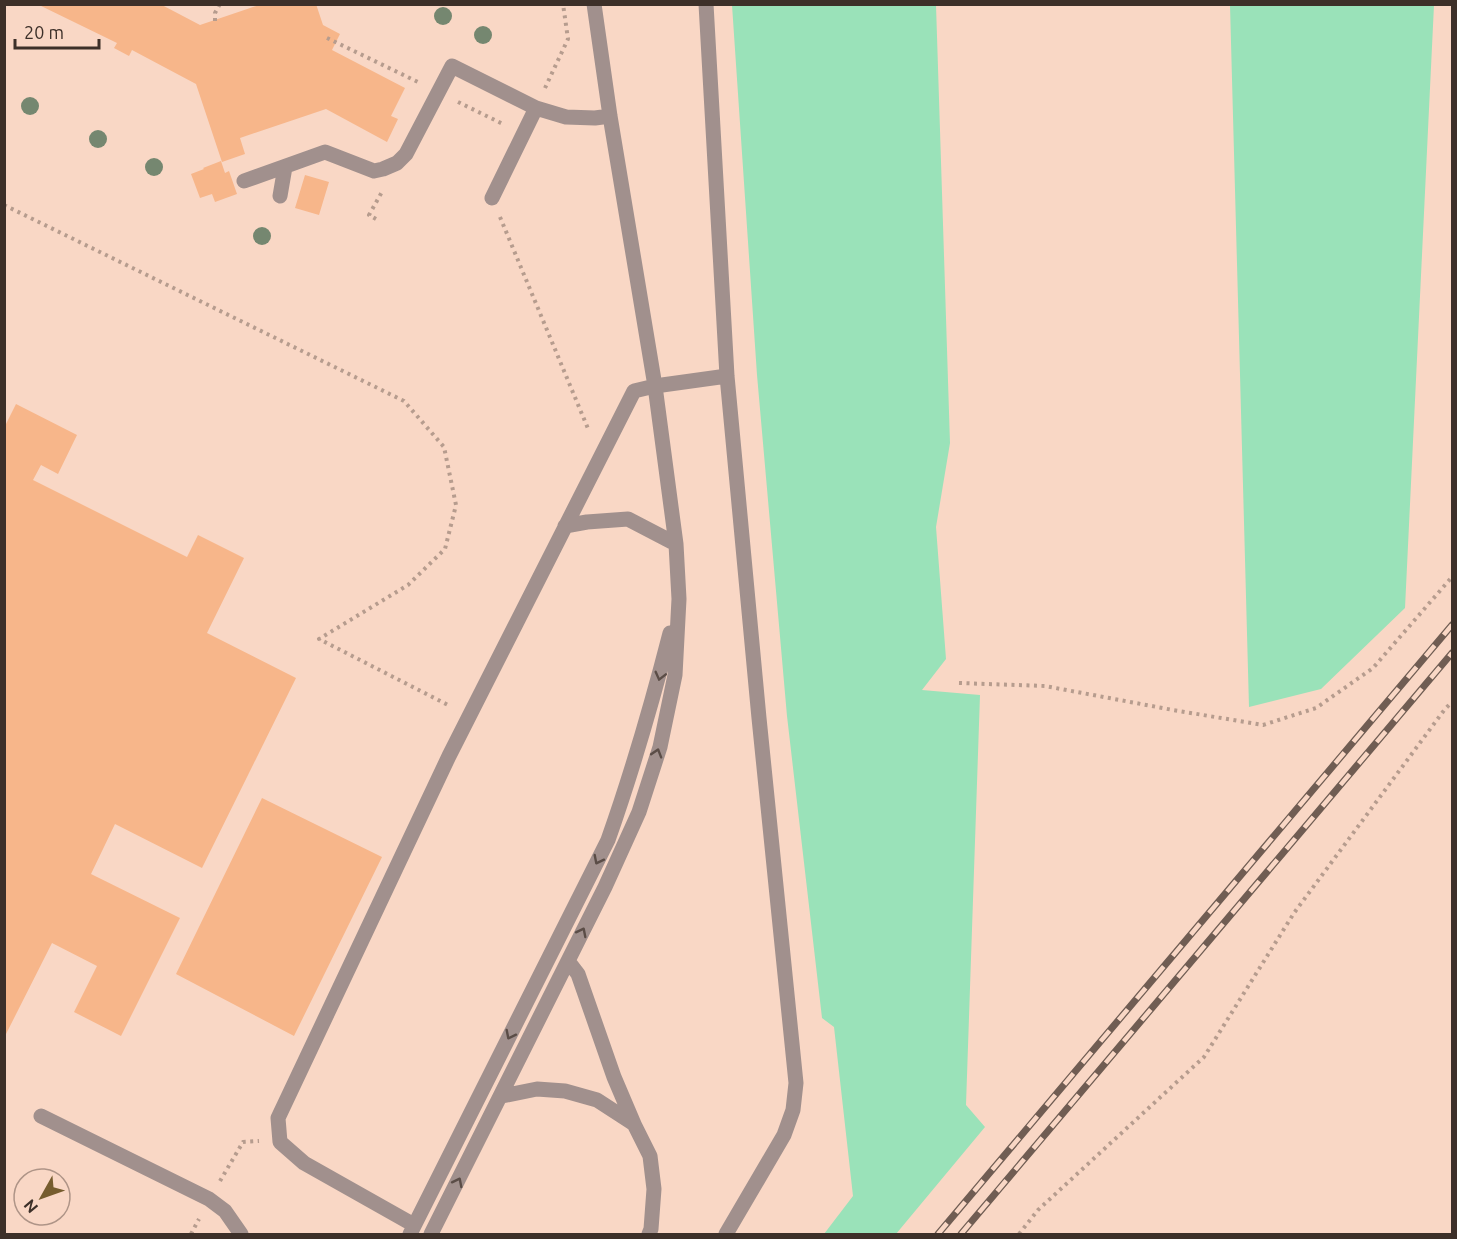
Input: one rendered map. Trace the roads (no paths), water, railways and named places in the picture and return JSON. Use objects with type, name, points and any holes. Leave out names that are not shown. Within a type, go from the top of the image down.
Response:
[{"type":"lane","points":[[431,1234],[502,1096],[605,887],[639,812],[660,747],[675,675],[679,598],[676,544],[655,386],[610,116],[594,4]]},
{"type":"lane","points":[[706,4],[727,376],[757,706],[796,1083],[793,1110],[784,1135],[726,1234]]},
{"type":"lane","points":[[244,181],[325,152],[374,171],[397,163],[406,154],[452,66],[536,108],[566,117],[610,116]]},
{"type":"lane","points":[[492,198],[536,108]]},
{"type":"lane","points":[[280,196],[285,166]]},
{"type":"lane","points":[[679,598],[654,698],[608,840],[412,1230],[304,1163],[280,1142],[278,1118],[469,716],[634,391],[727,376]]},
{"type":"lane","points":[[565,526],[628,519],[676,544]]},
{"type":"lane","points":[[568,961],[578,974],[614,1077],[650,1156],[653,1199],[649,1234]]},
{"type":"lane","points":[[502,1096],[537,1089],[565,1091],[597,1100],[634,1124]]},
{"type":"lane","points":[[40,1116],[209,1199],[225,1211],[241,1234]]},
{"type":"railway","points":[[938,1234],[1452,625]]},
{"type":"railway","points":[[961,1234],[1452,653]]}]
